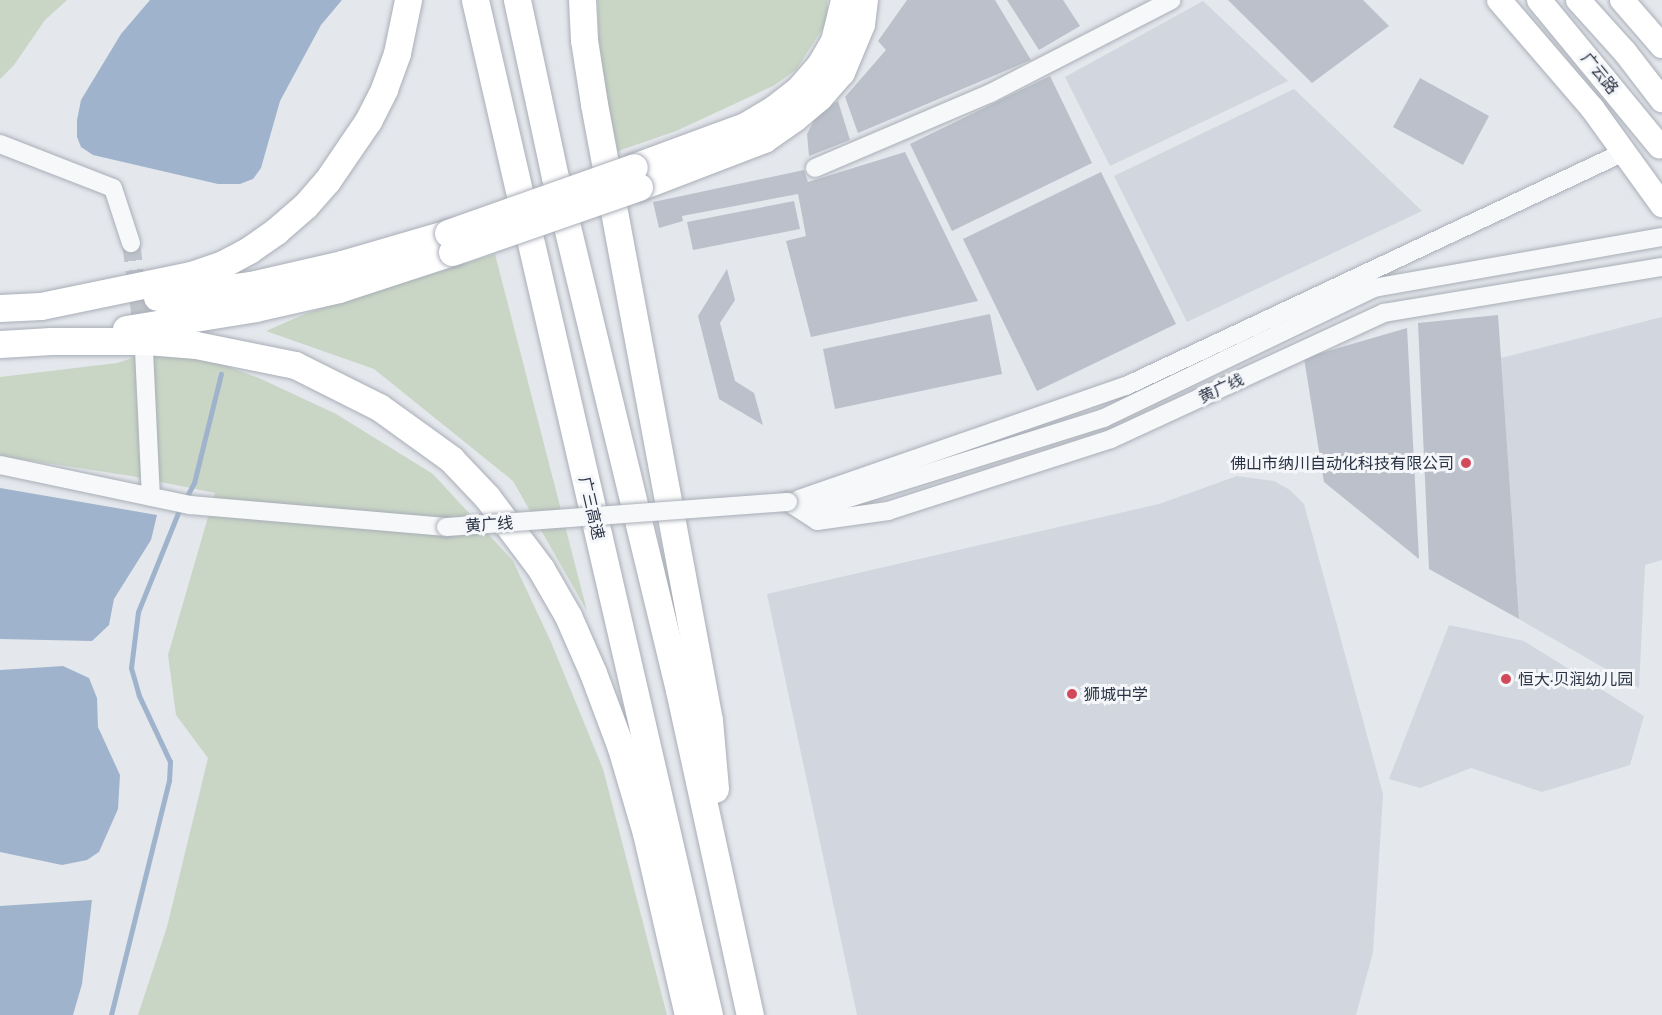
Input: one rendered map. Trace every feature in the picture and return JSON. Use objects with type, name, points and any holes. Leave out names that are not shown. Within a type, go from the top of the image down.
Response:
[{"type":"highway","points":[[41,306],[191,275],[240,255],[276,231],[305,206],[327,181],[368,121],[384,89],[397,53],[408,0]]},
{"type":"highway","name":"广三高速","points":[[476,0],[515,182],[639,700],[710,1015]]},
{"type":"highway","points":[[517,0],[555,177],[679,690],[750,1015]]},
{"type":"highway","points":[[582,0],[584,40],[594,104],[709,720],[727,913]]},
{"type":"highway","points":[[636,177],[746,126],[775,108],[800,88],[820,65],[834,41],[844,0]]},
{"type":"highway","points":[[51,341],[255,308],[339,289],[450,243],[636,177],[764,139],[794,118],[841,72],[861,24],[864,0]]},
{"type":"highway","points":[[0,308],[186,295],[251,285],[450,243]]},
{"type":"highway","points":[[0,344],[51,341],[147,341],[196,345],[295,365],[379,407],[414,430],[451,459],[487,497],[541,569],[568,616],[593,673],[621,748],[646,833],[688,1015]]},
{"type":"main road","points":[[1499,0],[1593,108],[1624,152],[1651,174],[1662,205]]},
{"type":"main road","name":"广云路","points":[[1539,0],[1660,147]]},
{"type":"main road","name":"广云路","points":[[1578,0],[1625,52],[1662,100]]},
{"type":"main road","points":[[1622,0],[1662,46]]},
{"type":"street","points":[[815,168],[991,93],[1172,0]]},
{"type":"street","points":[[0,144],[113,188],[126,220],[131,243]]},
{"type":"street","points":[[788,502],[1126,386],[1624,152]]},
{"type":"street","name":"黄广线","points":[[0,465],[183,504],[446,527],[788,502],[829,504],[1104,418],[1374,288],[1662,237]]},
{"type":"street","name":"黄广线","points":[[788,502],[817,521],[888,511],[1111,439],[1384,313],[1662,267]]},
{"type":"street","points":[[144,350],[151,496]]},
{"type":"shaded area","points":[[1203,1],[1288,81],[1110,166],[1065,77]]},
{"type":"shaded area","points":[[1294,89],[1422,211],[1187,322],[1114,176]]},
{"type":"shaded area","points":[[1662,317],[1662,560],[1645,565],[1639,688],[1519,619],[1501,358]]},
{"type":"shaded area","name":"狮城中学","points":[[1237,476],[1274,481],[1290,490],[1304,504],[1383,794],[1373,952],[1356,1015],[857,1015],[767,594],[1159,504]]},
{"type":"shaded area","name":"恒大·贝润幼儿园","points":[[1449,625],[1524,641],[1644,716],[1630,765],[1542,792],[1471,768],[1420,788],[1389,779]]},
{"type":"green space","points":[[0,0],[67,0],[45,20],[14,65],[0,79]]},
{"type":"green space","points":[[598,0],[827,0],[828,20],[796,70],[773,86],[676,131],[618,151],[599,61]]},
{"type":"green space","points":[[495,254],[587,611],[513,481],[374,369],[266,331],[307,313]]},
{"type":"green space","points":[[157,350],[189,352],[259,378],[336,414],[433,474],[513,561],[551,642],[603,769],[667,1015],[138,1015],[167,927],[208,758],[176,715],[168,655],[215,493],[131,476],[0,456],[0,377],[117,363]]},
{"type":"water","points":[[150,0],[342,0],[321,25],[280,101],[261,168],[253,179],[240,184],[218,184],[93,155],[81,147],[77,137],[77,120],[81,100],[121,34]]},
{"type":"water","points":[[0,488],[157,515],[151,540],[114,599],[109,625],[92,641],[0,639]]},
{"type":"water","points":[[63,666],[89,678],[97,698],[98,727],[120,775],[118,809],[99,852],[87,860],[62,865],[0,852],[0,670]]},
{"type":"water","points":[[92,900],[82,984],[73,1015],[0,1015],[0,906]]},
{"type":"building","points":[[907,0],[995,0],[1031,60],[858,133],[845,97],[886,50],[878,41]]},
{"type":"building","points":[[1007,0],[1063,0],[1080,26],[1039,50]]},
{"type":"building","points":[[1228,0],[1363,0],[1389,26],[1312,83]]},
{"type":"building","points":[[1050,76],[1092,163],[952,231],[910,144]]},
{"type":"building","points":[[1420,78],[1489,116],[1463,165],[1393,127]]},
{"type":"building","points":[[838,101],[850,140],[809,156],[807,134],[818,113]]},
{"type":"building","points":[[905,152],[978,301],[811,337],[786,241],[806,236],[798,194],[682,216],[683,221],[659,228],[653,202],[804,170],[808,182]]},
{"type":"building","points":[[1101,172],[1176,324],[1037,391],[963,239]]},
{"type":"building","points":[[794,201],[800,229],[693,250],[687,222]]},
{"type":"building","points":[[727,269],[735,300],[720,323],[735,381],[754,393],[763,425],[719,399],[698,316]]},
{"type":"building","points":[[990,314],[1002,374],[835,409],[823,349]]},
{"type":"building","name":"佛山市纳川自动化科技有限公司","points":[[1498,315],[1519,619],[1429,569],[1418,323]]},
{"type":"building","points":[[1407,328],[1419,559],[1324,482],[1304,358]]},
{"type":"waterway","points":[[186,498],[194,483],[221,374]]},
{"type":"waterway","points":[[111,1015],[169,781],[170,762],[139,696],[131,668],[138,612],[180,508]]},
{"type":"tunnel","points":[[131,243],[143,336]]},
{"type":"place","name":"佛山市纳川自动化科技有限公司","points":[[1466,463]]},
{"type":"place","name":"恒大·贝润幼儿园","points":[[1506,679]]},
{"type":"place","name":"狮城中学","points":[[1072,694]]}]
